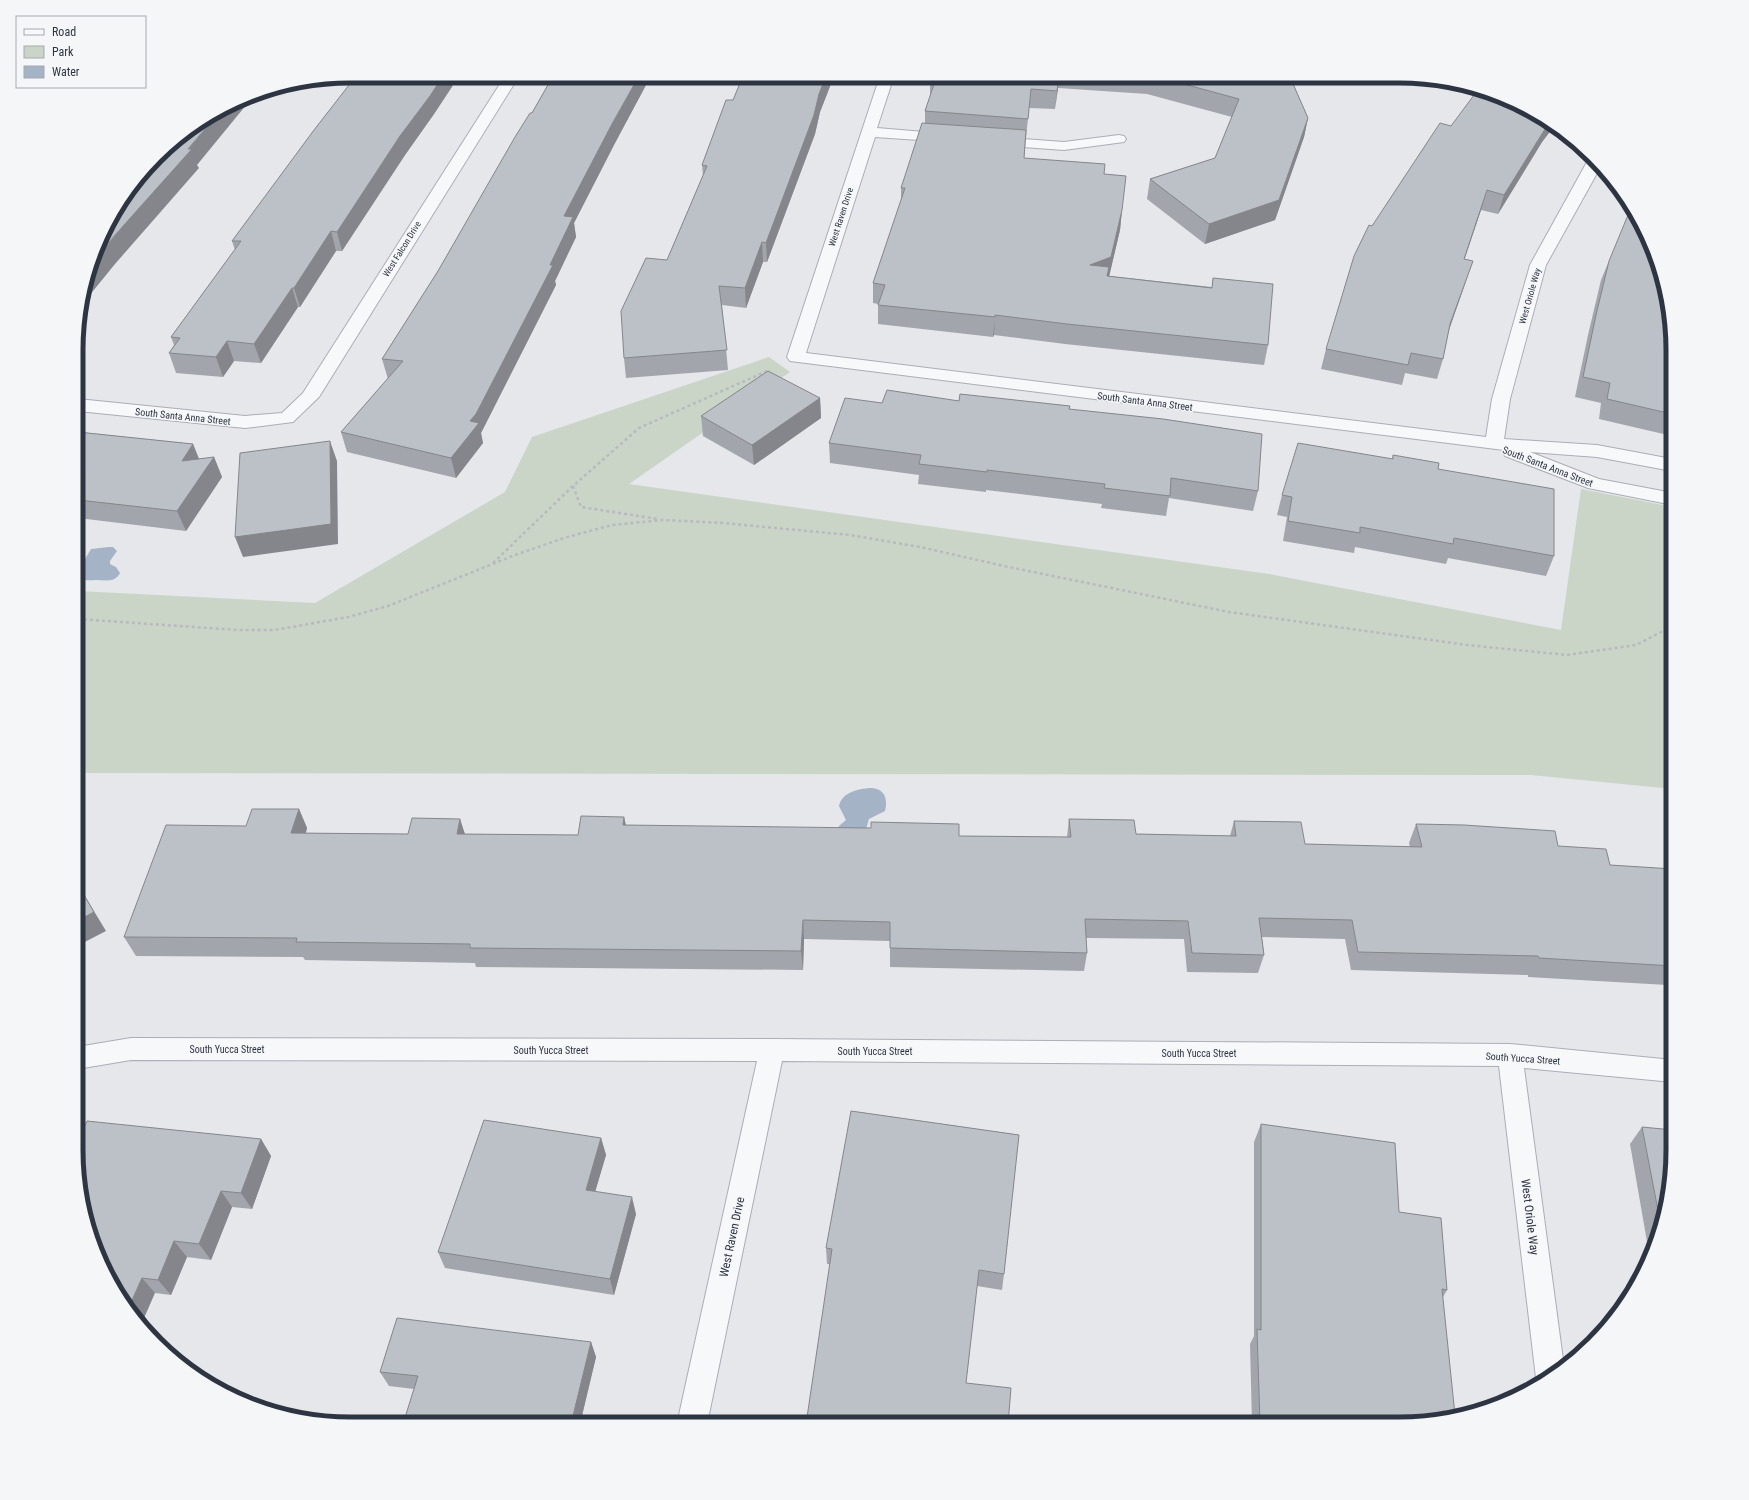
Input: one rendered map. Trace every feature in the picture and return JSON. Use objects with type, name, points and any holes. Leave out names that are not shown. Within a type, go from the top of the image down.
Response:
[{"type":"street","name":"West Falcon Drive","points":[[287,418],[310,397],[508,83]]},
{"type":"street","name":"West Raven Drive","points":[[796,357],[885,83]]},
{"type":"street","points":[[869,132],[962,139]]},
{"type":"street","points":[[986,141],[1064,146],[1119,139]]},
{"type":"street","name":"West Oriole Way","points":[[1494,444],[1500,399],[1538,265],[1593,166]]},
{"type":"street","name":"South Santa Anna Street","points":[[796,357],[1494,444],[1597,451],[1666,464]]},
{"type":"street","name":"South Santa Anna Street","points":[[83,406],[245,422],[287,418]]},
{"type":"street","name":"South Santa Anna Street","points":[[1494,444],[1595,484],[1666,498]]},
{"type":"street","name":"South Yucca Street","points":[[83,1057],[131,1049],[772,1050],[1510,1055],[1666,1070]]},
{"type":"street","name":"West Raven Drive","points":[[693,1417],[772,1050]]},
{"type":"street","name":"West Oriole Way","points":[[1510,1055],[1550,1370]]},
{"type":"path","points":[[491,564],[573,486],[639,428],[768,370]]},
{"type":"path","points":[[573,486],[581,507],[662,520],[723,522],[850,535],[920,547],[1004,566],[1229,612],[1467,645],[1567,655],[1636,645],[1666,630]]},
{"type":"path","points":[[83,619],[238,630],[275,630],[348,617],[388,606],[491,564],[564,538],[612,525],[662,520]]},
{"type":"green space","points":[[769,357],[790,372],[629,484],[1269,574],[1561,630],[1581,489],[1666,506],[1666,788],[1531,775],[83,773],[83,591],[315,603],[505,492],[532,437]]},
{"type":"water","points":[[113,547],[117,551],[110,561],[110,564],[116,567],[120,573],[116,578],[113,580],[83,580],[83,561],[91,549]]},
{"type":"water","points":[[870,788],[879,790],[886,798],[885,811],[869,819],[865,833],[837,832],[839,826],[846,820],[839,806],[843,797],[856,790]]},
{"type":"building","points":[[351,83],[438,83],[400,136],[337,232],[331,231],[294,288],[292,288],[254,344],[227,341],[216,357],[169,353],[180,338],[171,337],[241,241],[232,241]]},
{"type":"building","points":[[549,83],[635,83],[564,216],[573,217],[550,265],[553,265],[476,414],[470,421],[479,423],[451,458],[341,432],[403,361],[382,359],[438,271],[515,137],[530,113],[532,113]]},
{"type":"building","points":[[740,83],[823,83],[814,115],[766,243],[762,242],[745,288],[719,286],[727,350],[624,358],[621,311],[646,258],[667,260],[707,166],[702,165],[726,100],[733,100]]},
{"type":"building","points":[[934,83],[1058,83],[1057,91],[1031,89],[1028,119],[925,111]]},
{"type":"building","points":[[1180,83],[1293,83],[1308,118],[1279,200],[1209,224],[1150,179],[1215,158],[1239,99]]},
{"type":"building","points":[[1475,94],[1501,103],[1546,127],[1504,195],[1487,190],[1464,259],[1473,261],[1450,324],[1443,359],[1411,353],[1408,365],[1326,349],[1354,256],[1369,225],[1372,226],[1440,123],[1451,126]]},
{"type":"building","points":[[210,123],[188,149],[192,149],[102,250],[119,216],[138,187],[149,174],[187,138]]},
{"type":"building","points":[[922,123],[1026,130],[1024,158],[1105,164],[1104,174],[1126,176],[1122,210],[1111,257],[1090,265],[1109,267],[1107,276],[1212,288],[1213,278],[1273,284],[1268,345],[995,315],[995,317],[878,305],[885,285],[873,283],[905,188],[901,188]]},
{"type":"building","points":[[1629,214],[1646,248],[1661,298],[1664,315],[1666,350],[1666,413],[1607,399],[1610,383],[1583,377],[1609,261]]},
{"type":"building","points":[[768,371],[820,398],[752,445],[701,416]]},
{"type":"building","points":[[887,390],[959,401],[960,394],[1070,406],[1069,409],[1163,419],[1262,434],[1258,491],[1171,478],[1170,496],[1104,488],[1105,484],[987,470],[987,472],[919,464],[921,455],[829,443],[845,398],[882,403]]},
{"type":"building","points":[[83,433],[193,444],[182,461],[214,457],[177,511],[83,501]]},
{"type":"building","points":[[330,441],[331,524],[235,537],[240,453]]},
{"type":"building","points":[[1298,443],[1393,459],[1393,455],[1439,463],[1438,469],[1554,489],[1554,556],[1454,538],[1453,544],[1360,527],[1360,533],[1288,521],[1292,497],[1282,495]]},
{"type":"building","points":[[252,809],[299,809],[291,833],[408,834],[412,818],[460,819],[457,834],[578,835],[581,816],[624,817],[623,825],[871,828],[871,822],[959,824],[959,836],[1071,837],[1069,819],[1134,820],[1136,834],[1236,836],[1234,821],[1301,822],[1305,844],[1422,847],[1416,824],[1464,825],[1555,831],[1558,846],[1606,849],[1610,865],[1666,869],[1666,966],[1539,958],[1538,956],[1358,952],[1352,920],[1259,918],[1264,955],[1192,953],[1188,921],[1085,919],[1087,953],[890,948],[890,922],[803,920],[801,951],[470,948],[470,944],[296,942],[297,938],[124,937],[166,825],[246,826]]},
{"type":"building","points":[[83,893],[94,912],[83,918]]},
{"type":"building","points":[[851,1111],[1019,1135],[1004,1274],[979,1270],[966,1383],[1011,1388],[1009,1417],[807,1417],[832,1249],[826,1248]]},
{"type":"building","points":[[484,1120],[601,1138],[586,1190],[632,1197],[610,1279],[438,1252]]},
{"type":"building","points":[[87,1121],[261,1139],[241,1193],[221,1191],[199,1244],[174,1241],[158,1280],[142,1278],[131,1302],[119,1284],[103,1252],[92,1219],[85,1185],[83,1129]]},
{"type":"building","points":[[1261,1124],[1395,1143],[1399,1212],[1441,1218],[1447,1290],[1442,1289],[1455,1411],[1434,1415],[1399,1417],[1260,1417],[1257,1329],[1261,1330]]},
{"type":"building","points":[[1642,1127],[1666,1129],[1664,1185],[1658,1213]]},
{"type":"building","points":[[397,1318],[591,1342],[573,1417],[405,1417],[418,1376],[380,1372]]}]
